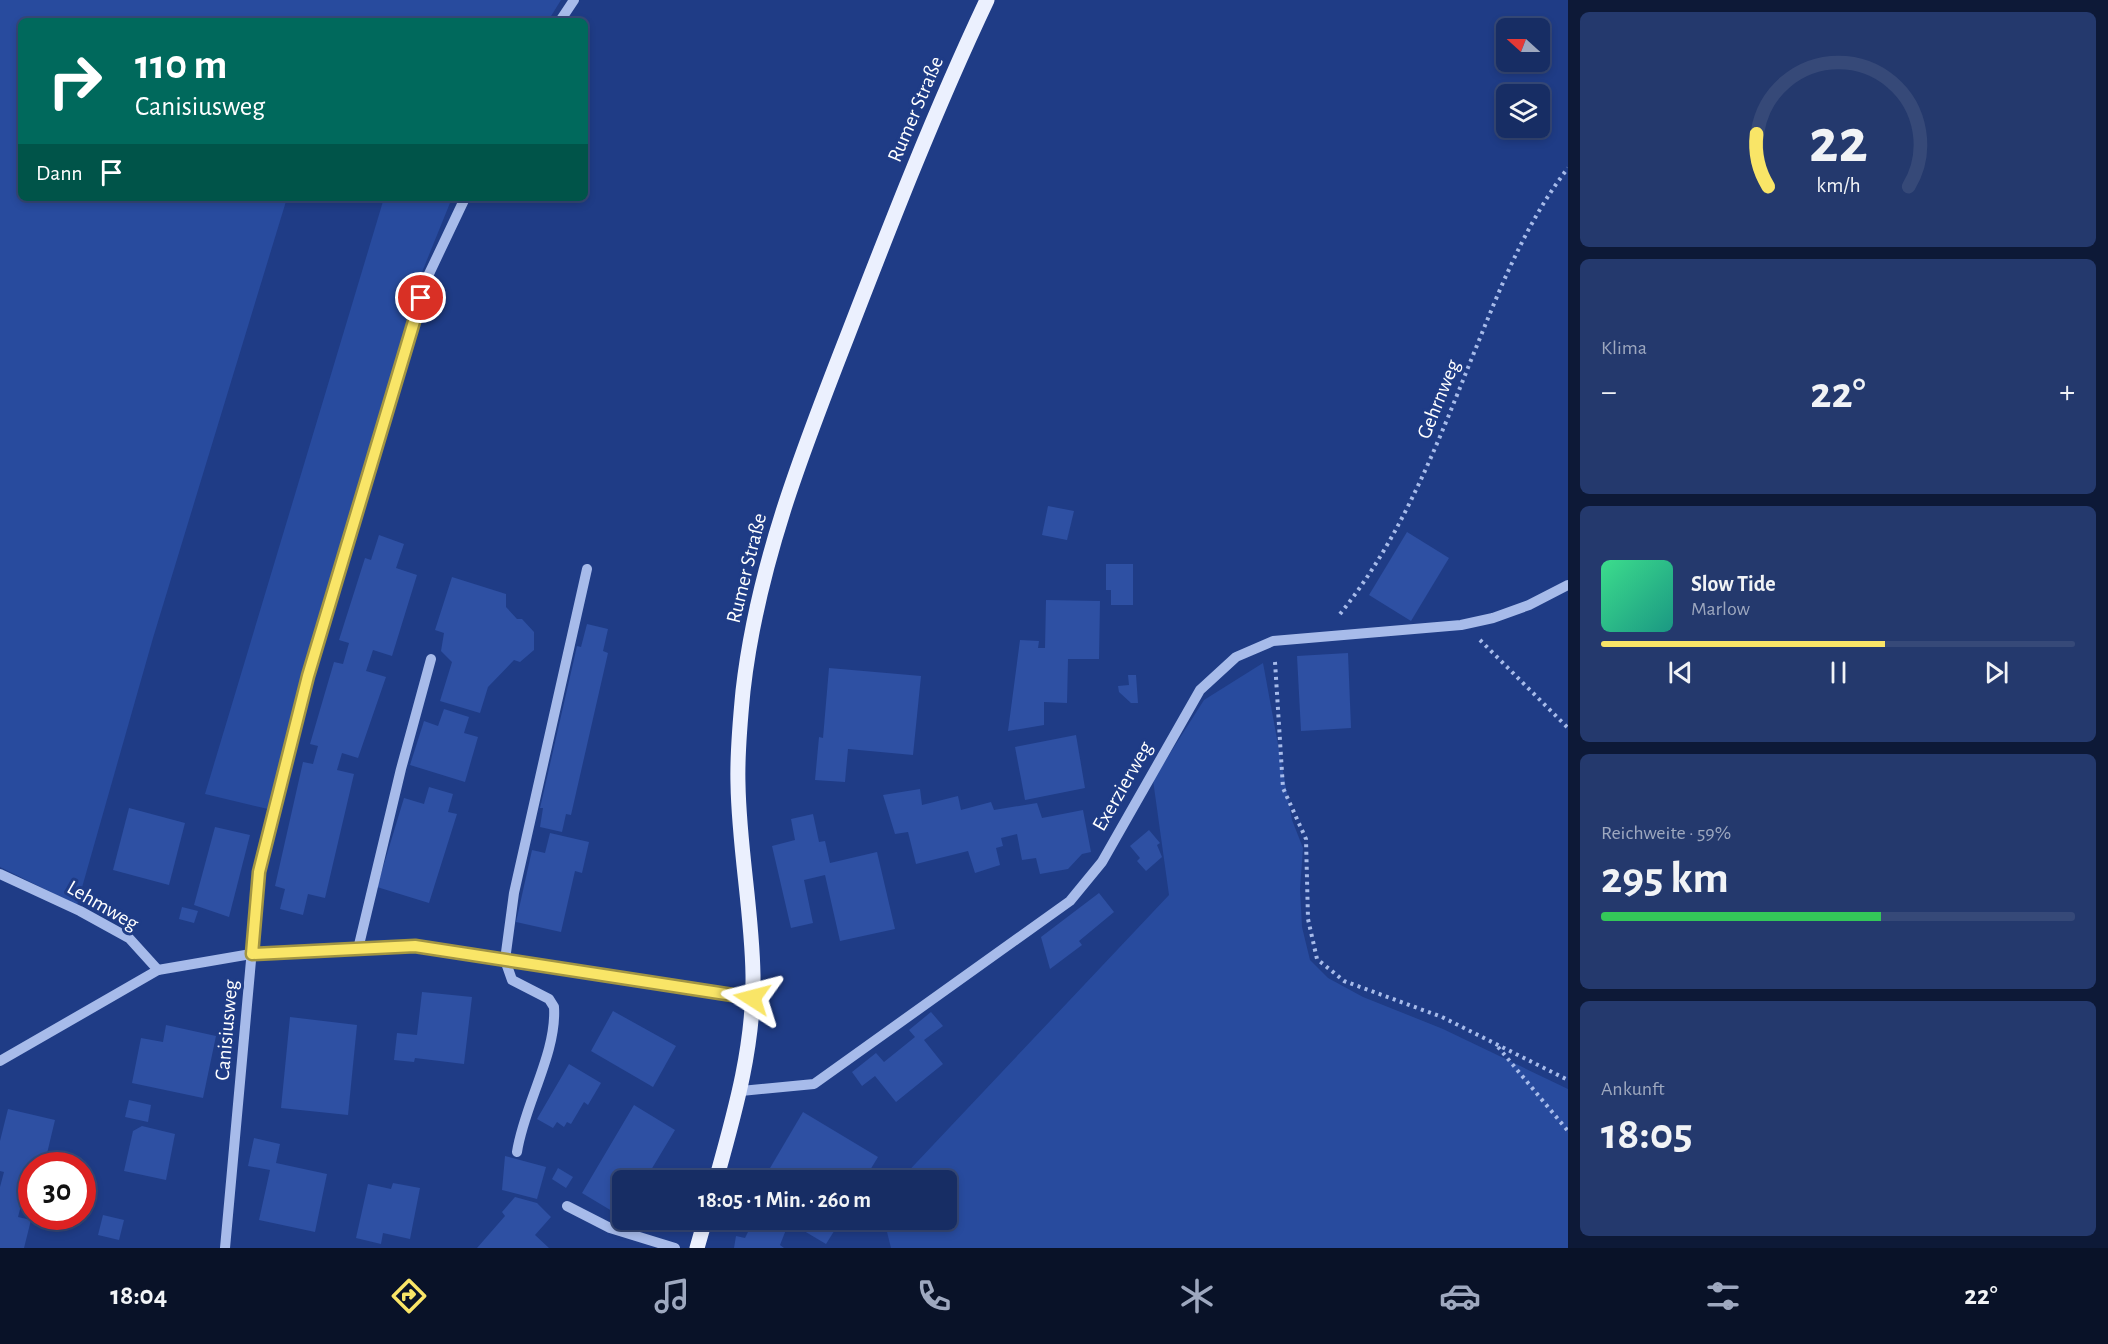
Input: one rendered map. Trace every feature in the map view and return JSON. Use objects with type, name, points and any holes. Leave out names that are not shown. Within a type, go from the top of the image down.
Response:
[{"type":"main road","name":"Rumer Straße","points":[[719,1170],[741,1091],[749,1048],[752,929],[738,784],[743,693],[757,604],[801,457],[903,191],[987,0]]},
{"type":"main road","points":[[697,1248],[702,1230]]},
{"type":"street","points":[[562,18],[574,0]]},
{"type":"street","name":"Canisiusweg","points":[[225,1248],[259,872],[308,676],[428,276],[464,201]]},
{"type":"street","points":[[517,1152],[522,1123],[550,1040],[554,1007],[546,997],[512,980],[505,960],[521,859],[587,569]]},
{"type":"street","name":"Exerzierweg","points":[[741,1091],[814,1084],[1070,901],[1102,862],[1200,690],[1236,657],[1273,640],[1324,634],[1461,625],[1493,618],[1529,605],[1568,585]]},
{"type":"street","points":[[358,949],[400,769],[431,659]]},
{"type":"street","name":"Lehmweg","points":[[0,874],[80,911],[129,938],[159,970]]},
{"type":"street","points":[[0,1061],[159,970],[252,954],[415,946],[752,998]]},
{"type":"street","points":[[567,1206],[610,1228],[675,1248]]},
{"type":"path","name":"Gehrnweg","points":[[1324,634],[1374,569],[1407,510],[1515,258],[1550,191],[1568,168]]},
{"type":"path","points":[[1461,625],[1479,639],[1568,728]]},
{"type":"path","points":[[1273,640],[1283,788],[1306,839],[1308,919],[1317,959],[1344,981],[1442,1017],[1568,1080]]},
{"type":"path","points":[[1496,1044],[1568,1131]]},
{"type":"shaded area","points":[[0,0],[561,0],[550,18],[18,18],[18,201],[286,201],[153,638],[77,905],[0,867]]},
{"type":"shaded area","points":[[383,201],[451,201],[418,282],[268,809],[205,794]]},
{"type":"shaded area","points":[[1263,663],[1292,820],[1303,848],[1300,889],[1302,927],[1310,960],[1328,978],[1363,997],[1443,1029],[1568,1089],[1568,1248],[891,1248],[886,1230],[957,1230],[957,1170],[909,1170],[1169,895],[1153,780],[1204,700]]},
{"type":"building","points":[[1048,506],[1074,511],[1067,540],[1042,535]]},
{"type":"building","points":[[1407,532],[1449,558],[1411,621],[1369,595]]},
{"type":"building","points":[[379,535],[404,544],[396,568],[417,575],[392,656],[373,650],[366,671],[386,677],[358,758],[342,753],[337,770],[354,774],[325,898],[308,894],[303,915],[280,909],[285,889],[275,886],[303,762],[313,764],[318,746],[310,744],[334,662],[343,664],[349,643],[339,640],[365,558],[371,560]]},
{"type":"building","points":[[1106,564],[1133,564],[1133,605],[1111,605],[1111,590],[1106,590]]},
{"type":"building","points":[[452,577],[506,594],[506,607],[534,632],[534,650],[520,662],[514,660],[488,687],[480,713],[440,701],[452,662],[441,651],[444,633],[435,630]]},
{"type":"building","points":[[1046,600],[1100,601],[1099,659],[1068,659],[1067,703],[1044,702],[1044,725],[1008,731],[1020,640],[1039,641],[1038,648],[1045,648]]},
{"type":"building","points":[[587,624],[608,629],[603,651],[608,653],[571,815],[566,814],[562,832],[540,827],[543,808],[540,808],[577,646],[581,647]]},
{"type":"building","points":[[1348,653],[1351,728],[1301,731],[1297,656]]},
{"type":"building","points":[[829,668],[921,676],[913,755],[848,749],[845,782],[815,780],[819,737],[823,738]]},
{"type":"building","points":[[1128,675],[1136,675],[1138,703],[1131,703],[1119,692],[1118,686],[1129,685]]},
{"type":"building","points":[[444,709],[469,717],[464,733],[478,737],[465,782],[410,765],[424,721],[438,726]]},
{"type":"building","points":[[1076,735],[1085,788],[1025,800],[1015,747]]},
{"type":"building","points":[[429,787],[453,794],[448,812],[457,814],[429,903],[377,887],[404,798],[424,804]]},
{"type":"building","points":[[920,789],[922,805],[958,796],[961,810],[991,802],[994,810],[1037,803],[1042,818],[1083,810],[1091,852],[1082,854],[1068,869],[1040,874],[1036,858],[1022,860],[1017,834],[1001,838],[1003,846],[996,848],[1000,865],[975,873],[968,851],[916,864],[908,832],[895,834],[883,795]]},
{"type":"building","points":[[129,808],[185,823],[169,885],[113,870]]},
{"type":"building","points":[[813,814],[819,842],[825,841],[830,863],[877,852],[895,929],[840,941],[825,875],[804,880],[813,923],[791,928],[772,846],[795,840],[791,819]]},
{"type":"building","points":[[215,827],[250,835],[229,917],[194,905]]},
{"type":"building","points":[[1149,830],[1160,843],[1157,845],[1162,857],[1146,871],[1137,861],[1140,858],[1130,846]]},
{"type":"building","points":[[550,833],[589,842],[582,873],[575,871],[561,932],[516,922],[532,850],[545,853]]},
{"type":"building","points":[[1099,893],[1114,912],[1079,941],[1082,945],[1050,969],[1041,937]]},
{"type":"building","points":[[182,907],[198,911],[194,923],[179,919]]},
{"type":"building","points":[[422,992],[472,997],[464,1064],[415,1058],[414,1062],[394,1060],[397,1033],[417,1035]]},
{"type":"building","points":[[613,1011],[676,1046],[653,1087],[591,1051]]},
{"type":"building","points":[[931,1012],[943,1026],[924,1040],[943,1064],[896,1102],[875,1076],[862,1086],[852,1072],[876,1053],[884,1062],[915,1037],[909,1030]]},
{"type":"building","points":[[290,1017],[357,1025],[348,1115],[281,1108]]},
{"type":"building","points":[[166,1025],[216,1036],[203,1098],[132,1083],[141,1038],[163,1042]]},
{"type":"building","points":[[569,1064],[601,1083],[588,1105],[584,1102],[571,1124],[567,1122],[564,1127],[557,1122],[553,1128],[537,1119]]},
{"type":"building","points":[[129,1100],[151,1105],[148,1122],[125,1117]]},
{"type":"building","points":[[634,1105],[675,1130],[651,1170],[612,1170],[612,1211],[582,1193]]},
{"type":"building","points":[[8,1109],[55,1120],[47,1152],[18,1152],[18,1230],[28,1230],[24,1248],[0,1248],[0,1187],[4,1172],[0,1171],[0,1141]]},
{"type":"building","points":[[803,1112],[878,1157],[870,1170],[769,1170]]},
{"type":"building","points":[[142,1126],[175,1134],[166,1180],[124,1171],[133,1131]]},
{"type":"building","points":[[254,1138],[280,1144],[276,1163],[327,1174],[315,1232],[259,1220],[270,1170],[248,1166]]},
{"type":"building","points":[[505,1156],[546,1167],[537,1199],[502,1190]]},
{"type":"building","points":[[558,1168],[573,1177],[566,1188],[552,1179]]},
{"type":"building","points":[[393,1183],[420,1188],[410,1239],[383,1233],[381,1244],[356,1238],[368,1184],[391,1189]]},
{"type":"building","points":[[515,1197],[537,1203],[551,1217],[535,1235],[549,1248],[477,1248],[505,1216],[502,1212]]},
{"type":"building","points":[[103,1215],[124,1220],[119,1240],[98,1235]]},
{"type":"building","points":[[749,1230],[786,1230],[780,1245],[784,1248],[734,1248],[736,1236],[745,1238]]},
{"type":"building","points":[[802,1230],[835,1230],[826,1244]]},
{"type":"route","points":[[421,298],[308,676],[259,872],[252,954],[415,946],[752,998]]}]
